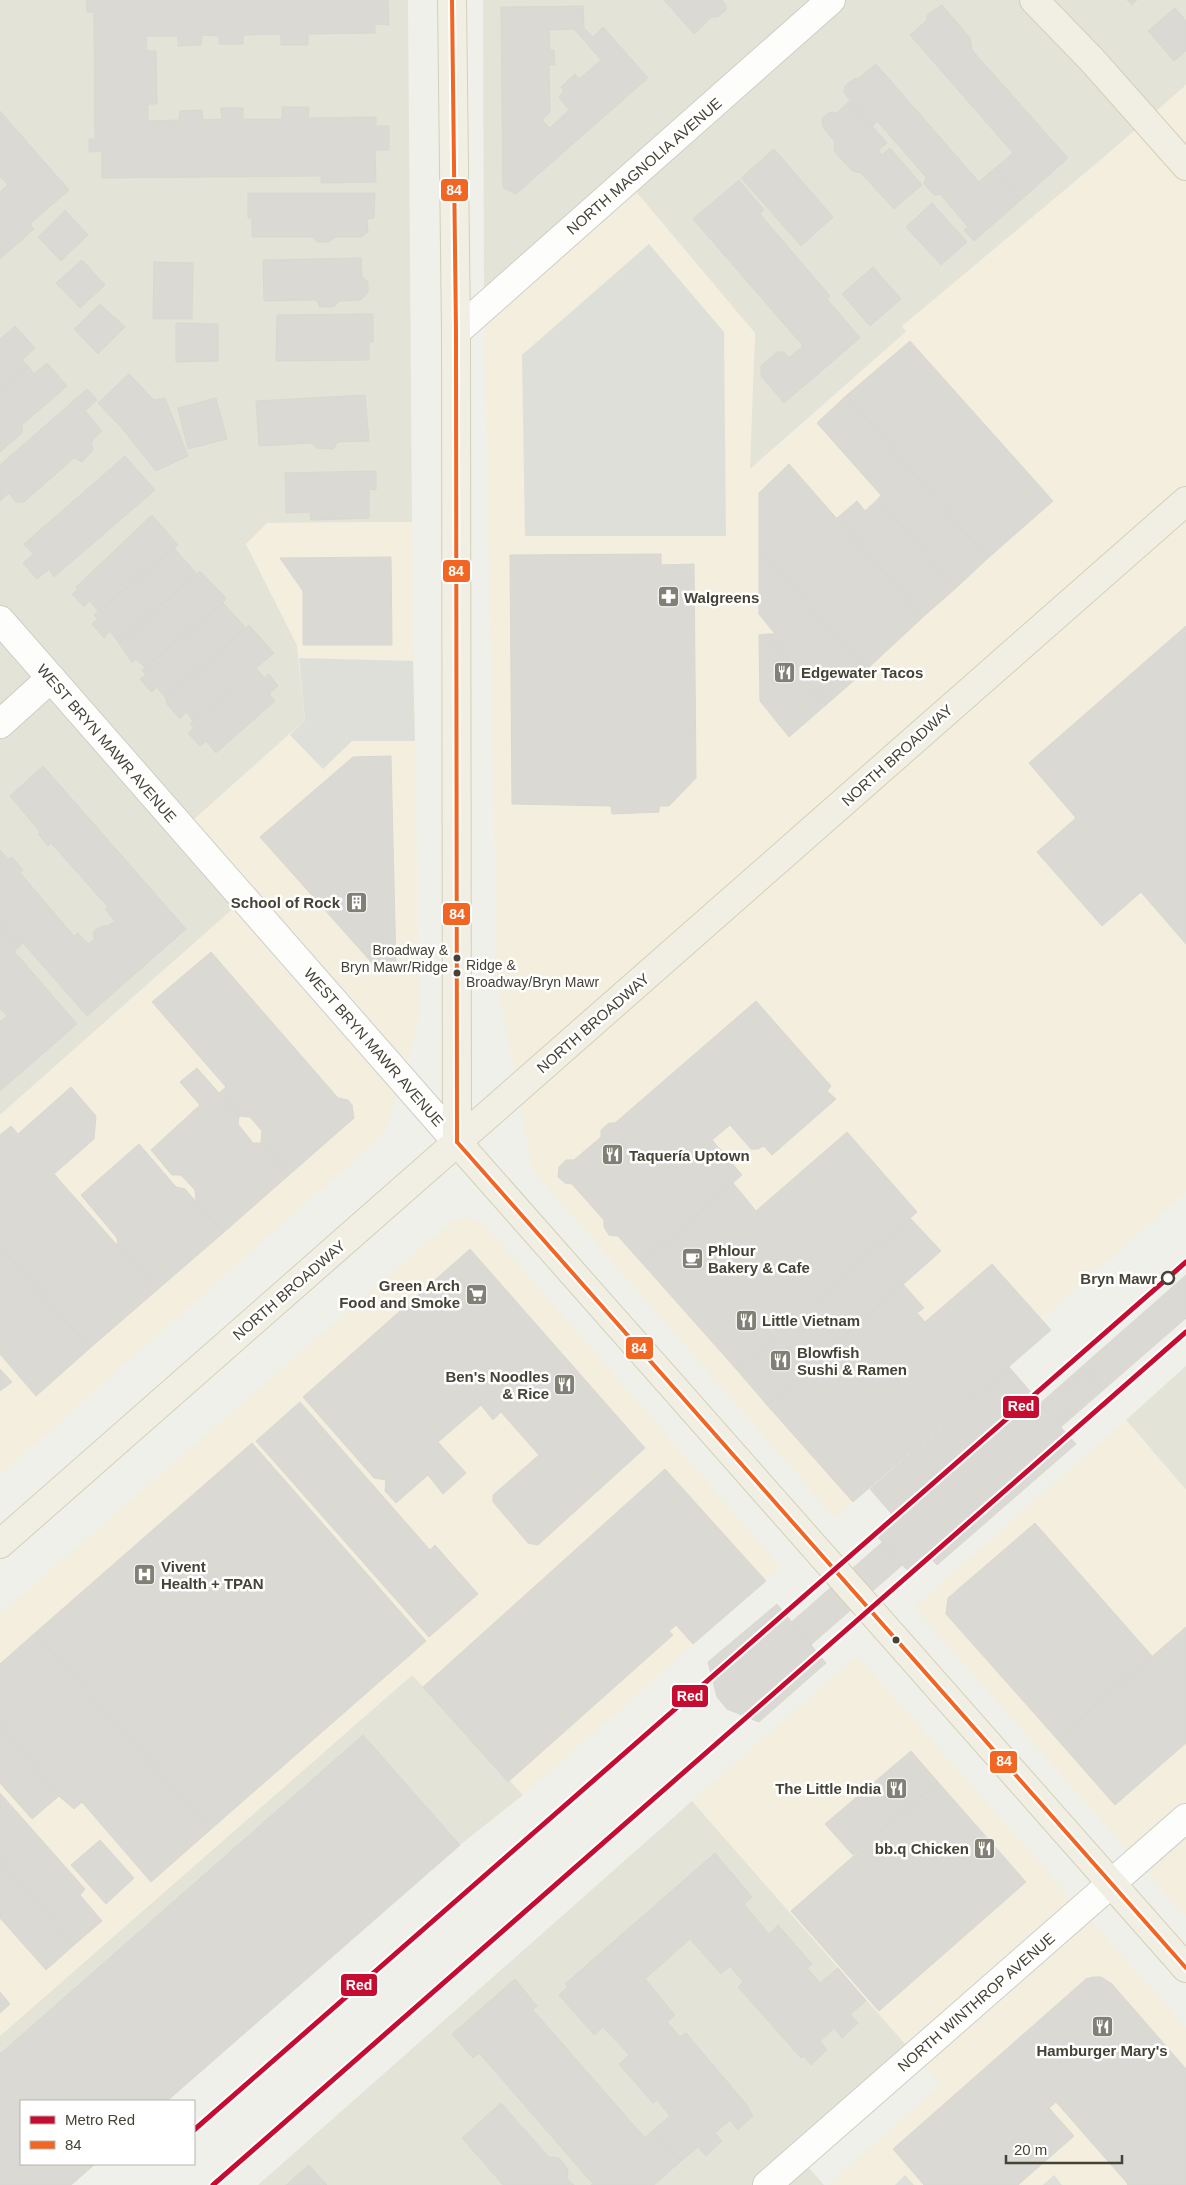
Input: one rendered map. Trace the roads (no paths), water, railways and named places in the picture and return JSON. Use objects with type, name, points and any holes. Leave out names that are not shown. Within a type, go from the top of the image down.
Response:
[{"type":"main road","points":[[452,0],[456,332],[457,1142]]},
{"type":"main road","points":[[1034,0],[1092,60],[1186,166]]},
{"type":"main road","name":"NORTH BROADWAY","points":[[0,1544],[1186,500]]},
{"type":"main road","name":"WEST BRYN MAWR AVENUE","points":[[457,1142],[1186,1968]]},
{"type":"street","name":"NORTH MAGNOLIA AVENUE","points":[[456,332],[831,0]]},
{"type":"street","name":"WEST BRYN MAWR AVENUE","points":[[0,620],[457,1142]]},
{"type":"street","points":[[0,724],[51,678]]},
{"type":"street","name":"NORTH WINTHROP AVENUE","points":[[767,2185],[1186,1818]]},
{"type":"metro line","name":"Red","points":[[195,2129],[1186,1262]]},
{"type":"metro line","name":"Red","points":[[213,2185],[1186,1332]]},
{"type":"place","name":"Walgreens","points":[[668,597]]},
{"type":"place","name":"Edgewater Tacos","points":[[785,672]]},
{"type":"place","name":"School of Rock","points":[[356,902]]},
{"type":"place","name":"Broadway & Bryn Mawr/Ridge","points":[[457,958]]},
{"type":"place","name":"Ridge & Broadway/Bryn Mawr","points":[[457,973]]},
{"type":"place","name":"Taquería Uptown","points":[[613,1155]]},
{"type":"place","name":"Phlour Bakery & Cafe","points":[[692,1259]]},
{"type":"place","name":"Bryn Mawr","points":[[1168,1278]]},
{"type":"place","name":"Green Arch Food and Smoke","points":[[476,1294]]},
{"type":"place","name":"Little Vietnam","points":[[746,1320]]},
{"type":"place","name":"Blowfish Sushi & Ramen","points":[[781,1361]]},
{"type":"place","name":"Ben's Noodles & Rice","points":[[565,1385]]},
{"type":"place","name":"Vivent Health + TPAN","points":[[145,1575]]},
{"type":"place","name":"The Little India","points":[[897,1788]]},
{"type":"place","name":"bb.q Chicken","points":[[985,1848]]},
{"type":"place","name":"Hamburger Mary's","points":[[1102,2027]]}]
